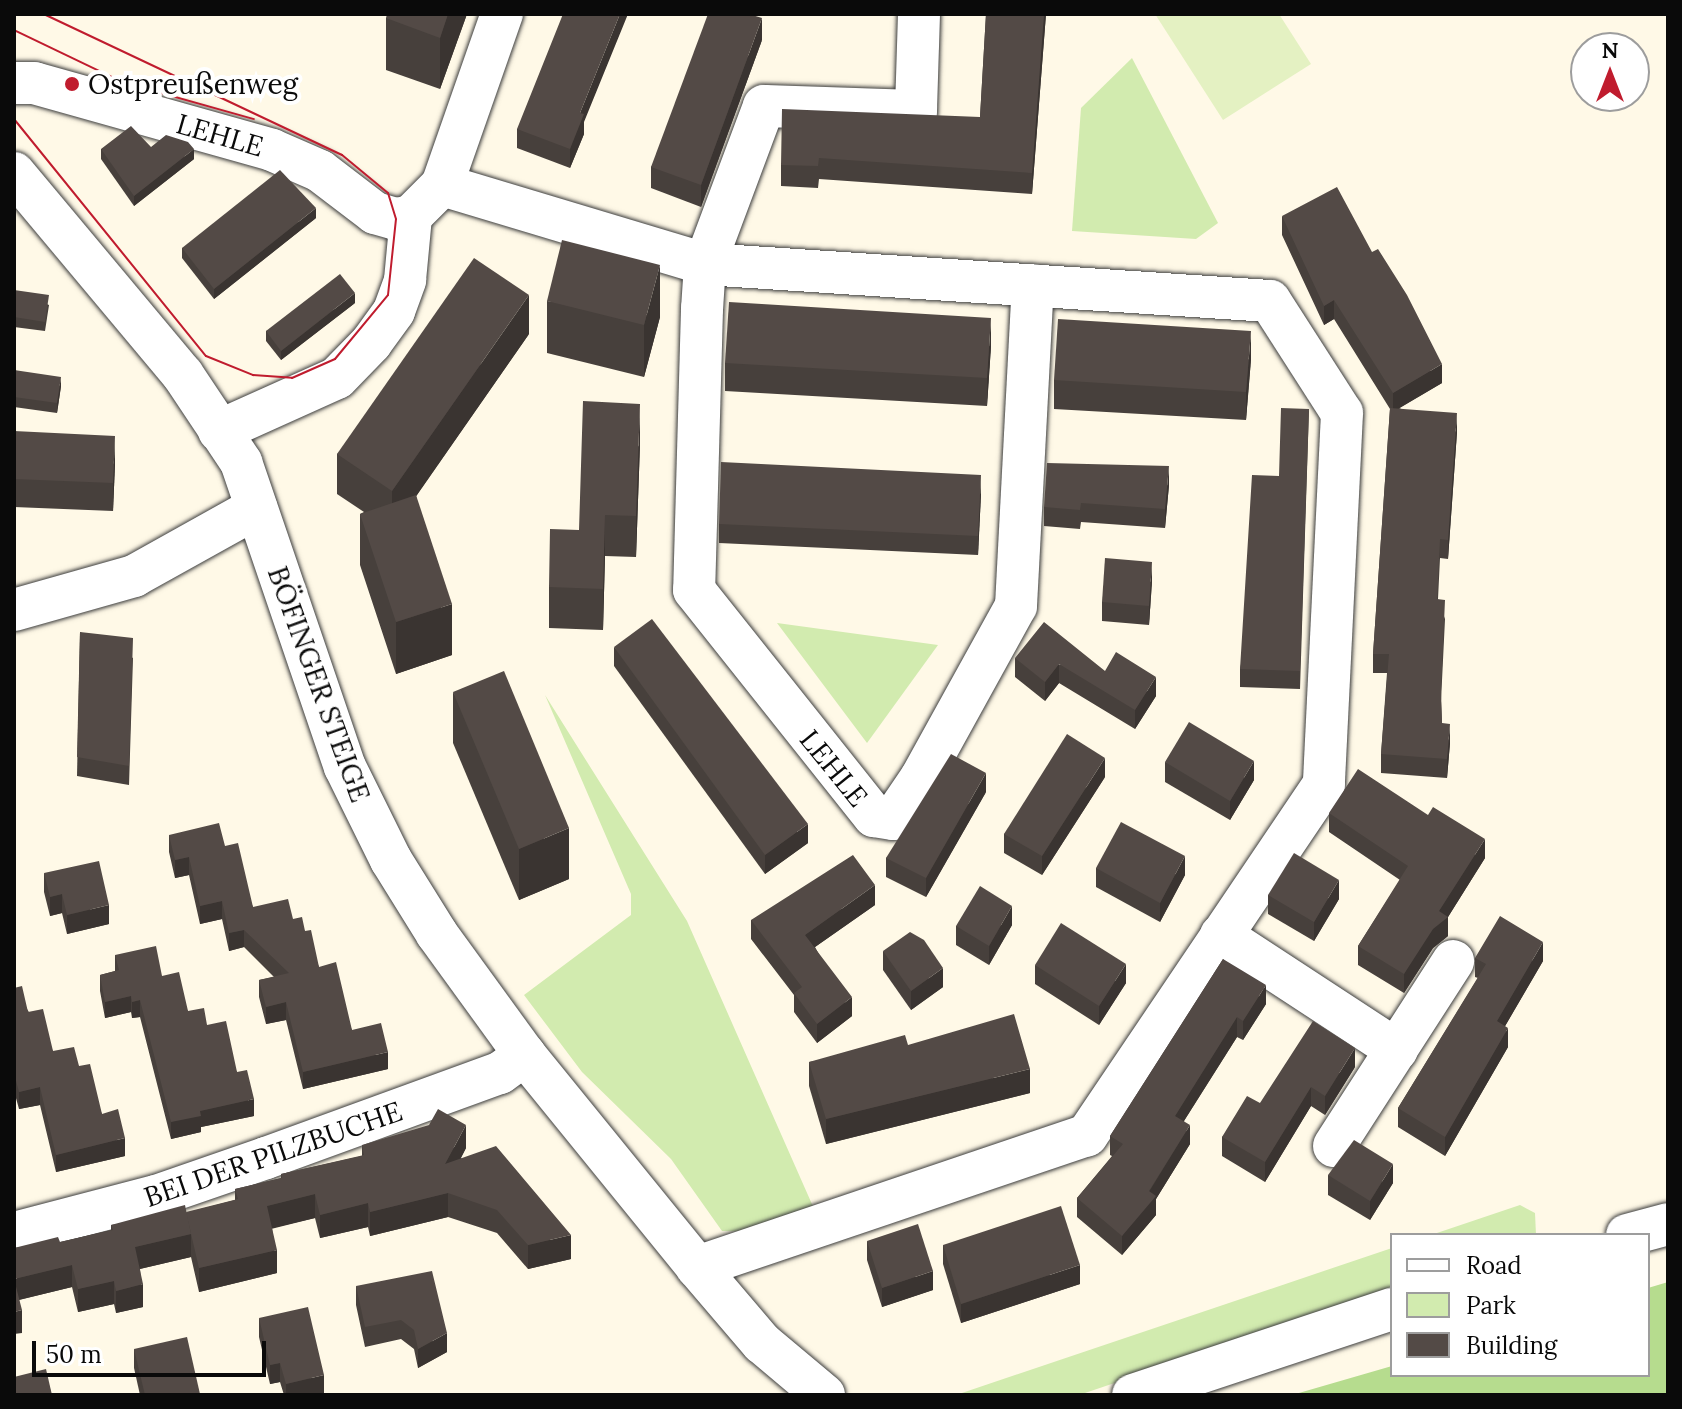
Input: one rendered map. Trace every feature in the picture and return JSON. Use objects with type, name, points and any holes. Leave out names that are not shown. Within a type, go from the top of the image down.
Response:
[{"type":"street","points":[[219,431],[337,378],[371,343],[394,311],[405,280],[411,216],[442,185],[502,14]]},
{"type":"street","points":[[705,264],[764,106],[916,111],[919,14]]},
{"type":"street","name":"LEHLE","points":[[14,83],[34,83],[272,150],[320,171],[375,213],[396,219],[411,216]]},
{"type":"street","name":"BÖFINGER STEIGE","points":[[14,173],[183,375],[241,462],[351,780],[391,860],[437,934],[525,1055],[697,1267],[762,1343],[824,1395]]},
{"type":"street","points":[[442,185],[705,264],[1270,301],[1342,413],[1324,784],[1087,1135],[697,1267]]},
{"type":"street","name":"LEHLE","points":[[705,264],[694,590],[845,783],[874,816],[893,819],[963,707],[1016,606],[1033,285]]},
{"type":"street","points":[[14,610],[134,576],[256,508]]},
{"type":"street","points":[[1221,935],[1397,1050]]},
{"type":"street","points":[[1334,1146],[1453,961]]},
{"type":"street","name":"BEI DER PILZBUCHE","points":[[14,1233],[156,1196],[252,1163],[500,1073],[525,1055]]},
{"type":"street","points":[[1634,1233],[1668,1224]]},
{"type":"street","points":[[1133,1395],[1390,1310]]},
{"type":"green space","points":[[1155,14],[1279,14],[1311,64],[1223,120]]},
{"type":"green space","points":[[1132,58],[1218,223],[1196,239],[1072,231],[1081,108]]},
{"type":"green space","points":[[777,623],[938,645],[867,743]]},
{"type":"green space","points":[[545,695],[687,921],[815,1211],[756,1232],[722,1231],[671,1159],[582,1072],[524,995],[631,915],[631,894]]},
{"type":"green space","points":[[1520,1205],[1535,1213],[1536,1233],[1437,1233]]},
{"type":"green space","points":[[1390,1249],[1390,1290],[1085,1393],[956,1395]]},
{"type":"green space","points":[[1668,1282],[1668,1395],[1292,1395],[1390,1367],[1390,1377],[1650,1377],[1650,1287]]},
{"type":"building","points":[[387,14],[448,14],[440,38],[386,18]]},
{"type":"building","points":[[563,14],[620,14],[580,113],[584,114],[570,149],[517,129]]},
{"type":"building","points":[[708,14],[749,14],[762,18],[701,185],[651,167]]},
{"type":"building","points":[[986,14],[1044,14],[1032,173],[819,158],[818,166],[781,165],[782,109],[980,117]]},
{"type":"building","points":[[131,126],[151,147],[166,135],[188,142],[194,149],[134,196],[101,149]]},
{"type":"building","points":[[280,170],[316,208],[214,289],[182,248]]},
{"type":"building","points":[[1337,187],[1372,252],[1378,249],[1407,295],[1442,364],[1393,393],[1334,300],[1324,306],[1282,216]]},
{"type":"building","points":[[562,240],[660,265],[644,325],[547,301]]},
{"type":"building","points":[[474,258],[529,295],[392,491],[337,454]]},
{"type":"building","points":[[340,274],[355,293],[281,351],[266,331]]},
{"type":"building","points":[[14,290],[49,295],[45,322],[14,317]]},
{"type":"building","points":[[729,302],[991,318],[987,378],[725,363]]},
{"type":"building","points":[[1058,319],[1251,331],[1246,392],[1054,380]]},
{"type":"building","points":[[14,370],[61,377],[57,403],[14,397]]},
{"type":"building","points":[[583,401],[640,404],[636,516],[605,515],[603,589],[549,587],[550,529],[579,530]]},
{"type":"building","points":[[1281,408],[1309,409],[1300,671],[1240,669],[1252,475],[1279,476]]},
{"type":"building","points":[[1390,408],[1457,413],[1448,540],[1440,539],[1437,599],[1445,600],[1441,691],[1442,723],[1450,724],[1447,759],[1381,754],[1389,654],[1373,654]]},
{"type":"building","points":[[14,431],[115,436],[113,483],[14,479]]},
{"type":"building","points":[[721,462],[981,475],[978,536],[719,524]]},
{"type":"building","points":[[1047,463],[1169,466],[1165,509],[1081,503],[1080,510],[1044,507]]},
{"type":"building","points":[[416,495],[452,604],[396,622],[360,514]]},
{"type":"building","points":[[1105,558],[1152,562],[1149,606],[1102,602]]},
{"type":"building","points":[[652,619],[808,824],[765,855],[614,647]]},
{"type":"building","points":[[1044,622],[1105,671],[1116,652],[1156,677],[1135,710],[1059,664],[1045,682],[1015,658]]},
{"type":"building","points":[[80,632],[133,638],[129,766],[77,757]]},
{"type":"building","points":[[504,671],[569,828],[519,849],[453,692]]},
{"type":"building","points":[[1189,722],[1254,761],[1230,801],[1165,762]]},
{"type":"building","points":[[1067,734],[1105,758],[1042,856],[1004,834]]},
{"type":"building","points":[[951,754],[986,773],[926,878],[886,858]]},
{"type":"building","points":[[1358,769],[1428,815],[1433,807],[1485,839],[1439,911],[1448,917],[1433,929],[1404,974],[1358,946],[1408,866],[1329,813]]},
{"type":"building","points":[[1121,822],[1185,856],[1160,903],[1096,868]]},
{"type":"building","points":[[219,823],[225,846],[238,843],[253,907],[288,899],[293,919],[302,917],[305,931],[311,930],[319,967],[336,962],[352,1030],[381,1023],[388,1052],[303,1072],[286,1002],[266,1007],[259,980],[289,973],[244,930],[229,933],[222,901],[200,906],[189,857],[175,860],[169,835]]},
{"type":"building","points":[[1294,853],[1339,880],[1314,922],[1268,895]]},
{"type":"building","points":[[853,855],[875,885],[805,935],[852,997],[817,1024],[794,993],[802,987],[751,920]]},
{"type":"building","points":[[99,861],[109,905],[67,915],[62,894],[50,897],[44,873]]},
{"type":"building","points":[[980,886],[1012,906],[989,946],[956,926]]},
{"type":"building","points":[[1500,916],[1543,942],[1497,1021],[1508,1028],[1445,1137],[1398,1108],[1486,964],[1475,958]]},
{"type":"building","points":[[1061,923],[1126,964],[1099,1006],[1035,965]]},
{"type":"building","points":[[910,932],[924,940],[943,968],[911,991],[883,951]]},
{"type":"building","points":[[156,946],[162,976],[179,972],[188,1011],[204,1008],[207,1025],[226,1021],[237,1072],[247,1070],[254,1099],[200,1111],[201,1116],[171,1122],[140,1000],[132,1002],[131,996],[105,1002],[100,975],[119,970],[115,955]]},
{"type":"building","points":[[1223,959],[1266,985],[1243,1021],[1237,1017],[1175,1116],[1190,1125],[1149,1191],[1156,1196],[1122,1236],[1077,1198],[1123,1144],[1110,1136]]},
{"type":"building","points":[[22,986],[28,1012],[43,1009],[53,1051],[74,1047],[79,1066],[90,1064],[102,1114],[118,1109],[125,1138],[56,1155],[40,1087],[19,1092],[14,1073],[14,988]]},
{"type":"building","points":[[1014,1014],[1030,1069],[826,1119],[809,1062],[905,1035],[908,1045]]},
{"type":"building","points":[[1313,1021],[1355,1048],[1325,1096],[1311,1087],[1265,1162],[1222,1137],[1247,1096],[1260,1103]]},
{"type":"building","points":[[438,1109],[466,1125],[445,1164],[496,1146],[571,1235],[528,1245],[497,1210],[448,1193],[370,1212],[368,1203],[320,1215],[315,1194],[267,1206],[277,1250],[199,1268],[186,1212],[238,1199],[235,1189],[282,1178],[281,1174],[364,1155],[362,1145],[429,1125]]},
{"type":"building","points":[[1354,1140],[1393,1164],[1370,1201],[1328,1175]]},
{"type":"building","points":[[185,1205],[191,1234],[135,1247],[143,1284],[116,1291],[114,1281],[78,1289],[72,1265],[14,1279],[14,1248],[58,1237],[60,1242],[113,1230],[111,1225]]},
{"type":"building","points":[[1061,1206],[1080,1265],[961,1304],[943,1245]]},
{"type":"building","points":[[918,1224],[933,1271],[882,1288],[867,1241]]},
{"type":"building","points":[[432,1271],[447,1333],[418,1349],[414,1330],[401,1320],[365,1327],[356,1286]]},
{"type":"building","points":[[14,1279],[22,1310],[14,1312]]},
{"type":"building","points":[[308,1307],[324,1375],[286,1384],[280,1363],[270,1365],[259,1318]]},
{"type":"building","points":[[187,1337],[200,1394],[145,1395],[134,1349]]},
{"type":"building","points":[[46,1369],[52,1395],[14,1395],[14,1377]]},
{"type":"tram line","points":[[14,119],[206,356],[253,375],[292,378],[335,359],[388,295],[396,219],[388,193],[342,155],[44,14]]},
{"type":"tram line","points":[[14,30],[122,82],[254,119]]},
{"type":"place","name":"Ostpreußenweg","points":[[72,84]]}]
